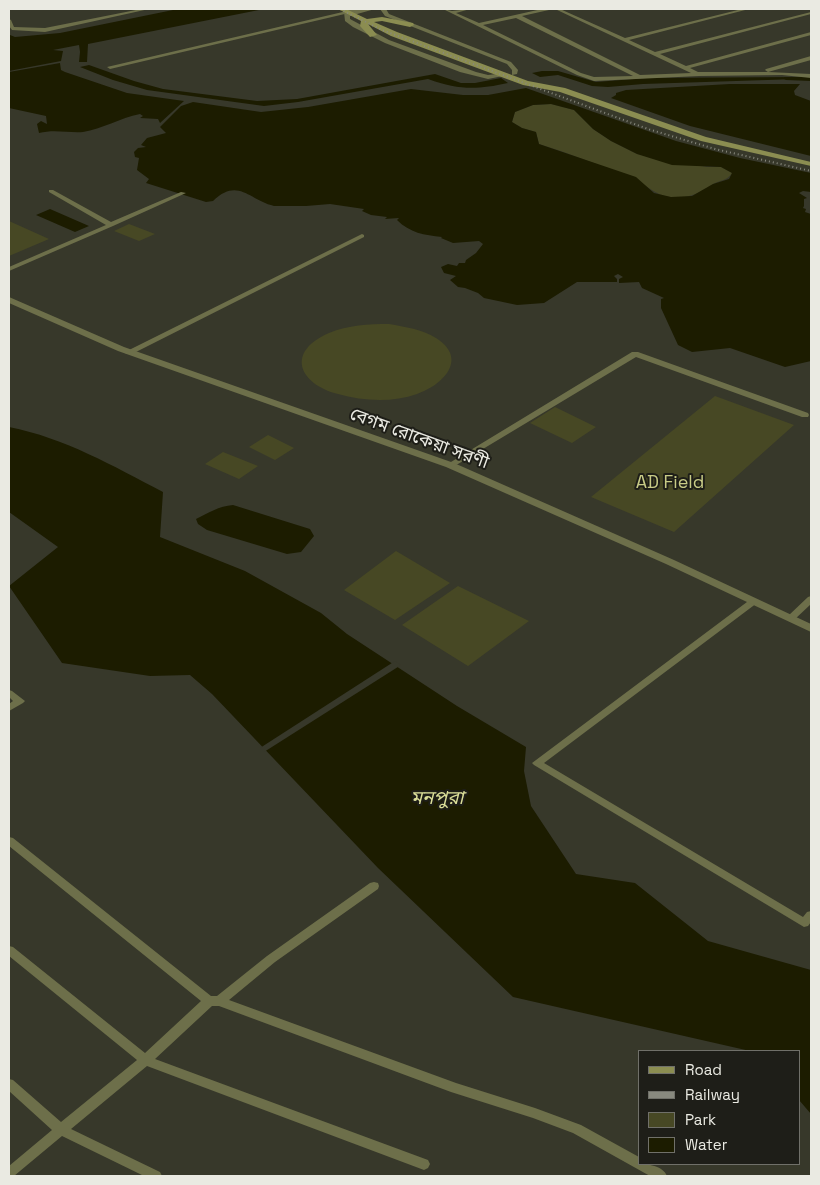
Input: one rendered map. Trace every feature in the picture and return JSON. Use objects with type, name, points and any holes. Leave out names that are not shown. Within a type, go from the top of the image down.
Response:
[{"type":"main road","points":[[352,10],[543,85],[688,134],[728,146],[811,164]]},
{"type":"main road","points":[[352,10],[365,21],[402,38],[526,83],[543,85]]},
{"type":"main road","points":[[365,21],[374,19],[410,25]]},
{"type":"main road","points":[[365,21],[364,26],[372,34]]},
{"type":"street","points":[[9,20],[12,28],[45,30],[147,9]]},
{"type":"street","points":[[110,67],[352,10],[372,9]]},
{"type":"street","points":[[383,9],[389,16],[509,63],[515,70],[514,74]]},
{"type":"street","points":[[445,9],[586,77],[601,80],[639,76],[699,74],[795,73],[811,76]]},
{"type":"street","points":[[452,12],[468,9]]},
{"type":"street","points":[[478,25],[547,9]]},
{"type":"street","points":[[557,9],[699,74]]},
{"type":"street","points":[[718,9],[728,13]]},
{"type":"street","points":[[624,40],[747,9]]},
{"type":"street","points":[[352,10],[346,17],[349,22],[372,34],[474,74],[488,76],[505,75]]},
{"type":"street","points":[[655,54],[811,13]]},
{"type":"street","points":[[517,16],[639,76]]},
{"type":"street","points":[[686,68],[811,34]]},
{"type":"street","points":[[757,73],[811,58]]},
{"type":"street","points":[[51,191],[112,224]]},
{"type":"street","points":[[9,269],[183,194]]},
{"type":"street","points":[[129,352],[362,236]]},
{"type":"street","name":"বেগম রোকেয়া সরণী","points":[[9,300],[129,352],[450,465],[811,628]]},
{"type":"street","points":[[450,465],[635,354],[805,415]]},
{"type":"street","points":[[791,618],[811,599]]},
{"type":"street","points":[[754,601],[537,763],[804,923],[811,915]]},
{"type":"street","points":[[9,693],[20,701],[9,708]]},
{"type":"street","points":[[9,841],[214,1001],[456,1088],[535,1113],[577,1129],[638,1163]]},
{"type":"street","points":[[9,1173],[214,1001],[374,886]]},
{"type":"street","points":[[9,950],[146,1060],[424,1164]]},
{"type":"street","points":[[9,1084],[61,1130],[156,1176]]},
{"type":"street","points":[[641,1165],[661,1176]]},
{"type":"green space","points":[[551,104],[574,110],[593,129],[611,141],[637,154],[707,167],[721,167],[732,173],[726,179],[687,197],[665,196],[633,179],[539,144],[536,132],[522,128],[512,122],[515,112],[533,105]]},
{"type":"green space","points":[[9,221],[49,239],[9,256]]},
{"type":"green space","points":[[129,224],[155,234],[139,241],[114,231]]},
{"type":"green space","points":[[389,324],[425,332],[446,346],[451,354],[451,363],[449,370],[443,378],[427,390],[417,394],[398,399],[378,400],[338,394],[314,383],[306,375],[302,367],[302,358],[306,349],[315,341],[329,333],[344,328]]},
{"type":"green space","name":"AD Field","points":[[715,396],[794,425],[674,532],[591,497]]},
{"type":"green space","points":[[555,407],[596,427],[572,443],[530,423]]},
{"type":"green space","points":[[268,435],[294,448],[275,460],[249,447]]},
{"type":"green space","points":[[223,452],[258,466],[239,479],[205,464]]},
{"type":"green space","points":[[396,551],[450,583],[395,620],[344,590]]},
{"type":"green space","points":[[458,586],[529,621],[468,666],[402,625]]},
{"type":"water","points":[[178,9],[264,9],[88,44],[87,62],[79,62],[79,45],[53,50],[63,51],[61,61],[9,71],[9,31],[10,35],[15,37],[60,33]]},
{"type":"water","points":[[60,63],[61,70],[65,72],[127,93],[184,101],[160,123],[158,119],[140,118],[143,116],[140,114],[83,132],[50,131],[39,133],[37,124],[41,121],[47,124],[46,116],[9,108],[9,72]]},
{"type":"water","points":[[89,65],[163,89],[257,101],[297,99],[435,74],[461,83],[475,83],[501,78],[508,83],[468,88],[428,79],[298,102],[264,106],[147,90],[113,80],[80,67]]},
{"type":"water","points":[[558,71],[596,82],[647,78],[800,77],[798,79],[643,84],[608,87],[592,86],[558,75],[540,77],[532,73]]},
{"type":"water","points":[[730,84],[800,84],[794,91],[795,95],[811,101],[811,156],[690,126],[611,98],[616,93],[626,90]]},
{"type":"water","points":[[526,88],[676,141],[740,158],[811,173],[811,192],[803,191],[799,193],[807,198],[804,199],[803,208],[806,209],[805,212],[811,214],[811,361],[785,367],[730,348],[692,352],[678,345],[661,308],[661,299],[664,298],[642,288],[639,282],[619,283],[619,279],[623,277],[618,274],[614,276],[617,282],[577,282],[544,303],[517,305],[484,298],[478,293],[458,287],[450,280],[456,276],[444,273],[441,267],[448,264],[457,266],[459,263],[465,263],[483,244],[479,241],[453,243],[442,237],[412,231],[397,220],[399,218],[385,219],[387,217],[371,215],[362,211],[364,209],[330,204],[274,206],[237,190],[222,194],[213,201],[206,202],[146,183],[149,179],[137,170],[139,158],[135,157],[134,152],[138,148],[146,147],[141,145],[147,138],[166,133],[160,127],[181,106],[193,102],[261,112],[308,107],[411,89],[463,95],[488,95]],"holes":[[[551,104],[574,110],[593,129],[611,141],[637,154],[672,165],[721,167],[732,173],[729,179],[713,184],[692,196],[671,197],[654,193],[636,177],[539,144],[536,132],[522,128],[512,122],[515,112],[533,105]]]},
{"type":"water","points":[[50,209],[89,226],[75,232],[36,215]]},
{"type":"water","name":"মনপুরা","points":[[9,427],[50,438],[88,454],[163,492],[160,537],[245,571],[321,613],[347,634],[457,706],[526,747],[524,771],[531,806],[576,874],[635,883],[708,941],[811,970],[811,1114],[800,1101],[800,1050],[746,1050],[513,997],[378,868],[212,694],[190,675],[150,676],[62,663],[9,586],[58,547],[9,512]]},
{"type":"water","points":[[233,505],[310,529],[314,536],[301,552],[287,554],[207,530],[198,524],[196,519],[218,508]]},
{"type":"pier","points":[[395,661],[401,665],[264,752],[260,748]]},
{"type":"waterway","points":[[786,78],[811,79]]},
{"type":"railway","points":[[340,9],[382,30],[648,129],[715,149],[811,171]]}]
